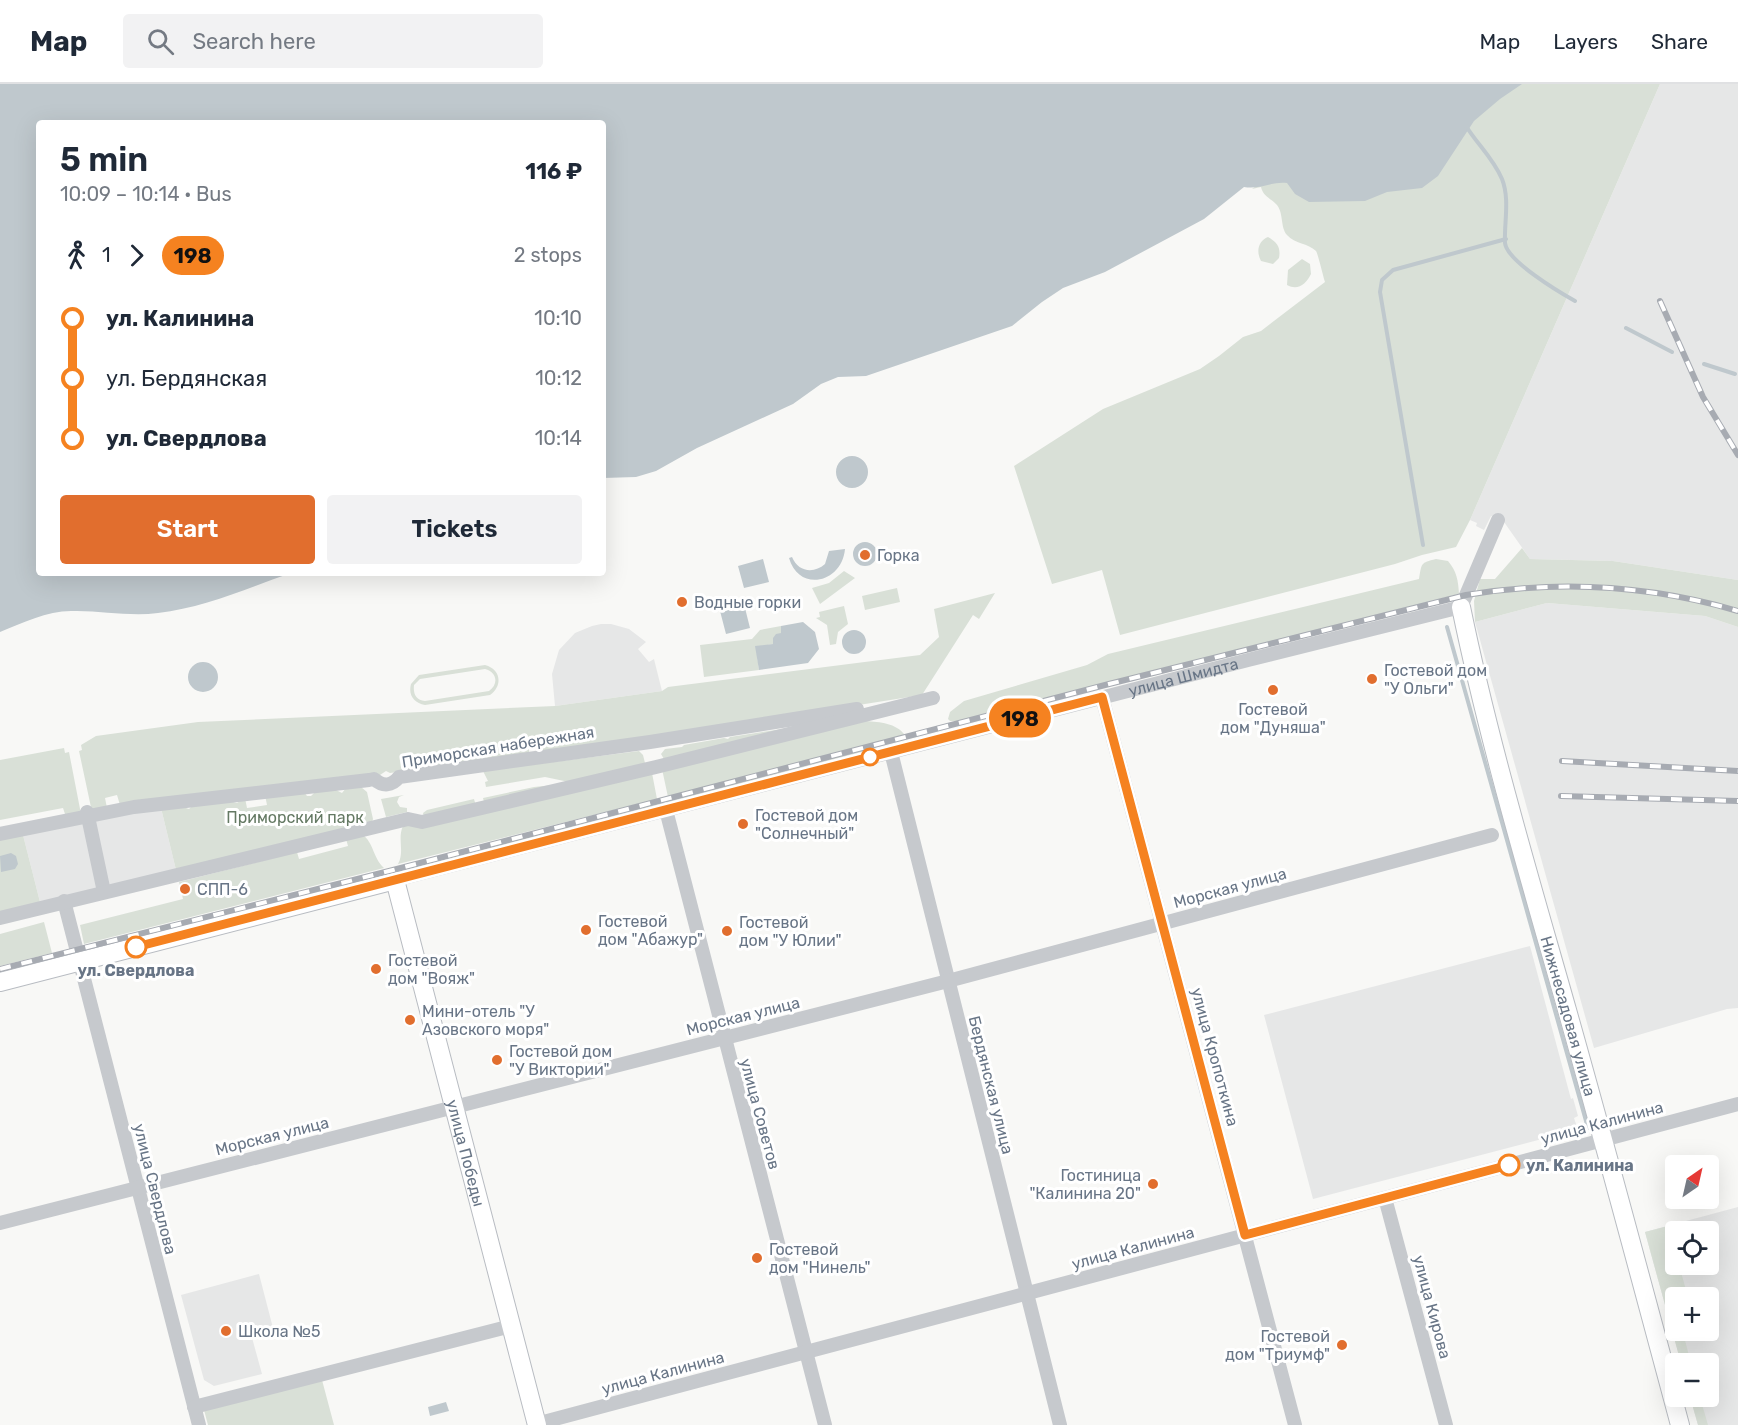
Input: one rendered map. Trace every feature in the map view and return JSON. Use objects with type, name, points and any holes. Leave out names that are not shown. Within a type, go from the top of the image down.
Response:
[{"type":"street","points":[[1461,607],[1498,520]]},
{"type":"street","name":"улица Шмидта","points":[[0,982],[1102,697],[1461,607]]},
{"type":"street","name":"Нижнесадовая улица","points":[[1461,607],[1478,687],[1515,829],[1603,1140],[1680,1425]]},
{"type":"street","name":"улица Кропоткина","points":[[1102,697],[1295,1425]]},
{"type":"street","name":"Приморская набережная","points":[[0,834],[134,807],[374,779],[380,784],[387,785],[399,777],[650,742],[933,698],[656,768]]},
{"type":"street","points":[[0,918],[408,819],[422,822],[656,768],[650,742]]},
{"type":"street","name":"Бердянская улица","points":[[891,752],[1060,1425]]},
{"type":"street","name":"улица Советов","points":[[666,810],[825,1425]]},
{"type":"street","points":[[87,815],[104,892]]},
{"type":"street","name":"Морская улица","points":[[0,1223],[948,981],[1492,835]]},
{"type":"street","name":"улица Победы","points":[[394,880],[536,1424]]},
{"type":"street","name":"улица Свердлова","points":[[64,902],[199,1425]]},
{"type":"street","name":"улица Калинина","points":[[536,1424],[1738,1104]]},
{"type":"street","name":"улица Кирова","points":[[1385,1198],[1446,1425]]},
{"type":"street","points":[[194,1407],[511,1326]]},
{"type":"shaded area","points":[[0,84],[1522,84],[1474,121],[1438,176],[1422,188],[1387,192],[1365,201],[1309,202],[1295,194],[1287,183],[1244,187],[1204,219],[1105,272],[1063,288],[1012,326],[866,376],[838,377],[821,384],[793,404],[697,448],[656,471],[636,477],[606,478],[606,120],[36,120],[36,576],[283,576],[192,607],[136,614],[82,611],[53,613],[0,632]]},
{"type":"shaded area","points":[[1660,84],[1738,84],[1738,580],[1613,561],[1530,559],[1504,522],[1491,516],[1484,530],[1470,520]]},
{"type":"shaded area","points":[[852,456],[864,460],[868,472],[864,484],[852,488],[840,484],[836,472],[840,460]]},
{"type":"shaded area","name":"Горка","points":[[865,542],[874,545],[877,554],[874,563],[865,566],[856,563],[853,554],[856,545]]},
{"type":"shaded area","points":[[845,549],[842,561],[836,570],[820,579],[802,576],[794,569],[789,558],[792,557],[798,566],[811,570],[825,564],[829,551]]},
{"type":"shaded area","points":[[763,559],[769,582],[744,588],[738,566]]},
{"type":"shaded area","points":[[1547,603],[1705,616],[1738,627],[1738,1008],[1727,1009],[1594,1048],[1475,622]]},
{"type":"shaded area","points":[[744,604],[750,628],[726,634],[720,611]]},
{"type":"shaded area","points":[[803,622],[815,632],[819,649],[808,663],[759,670],[755,646],[773,644],[773,638],[776,634],[781,633],[781,626]]},
{"type":"shaded area","points":[[601,624],[629,629],[646,642],[638,649],[649,662],[654,659],[662,691],[555,706],[552,674],[559,650],[575,633]]},
{"type":"shaded area","points":[[854,630],[863,633],[866,642],[863,651],[854,654],[845,651],[842,642],[845,633]]},
{"type":"shaded area","points":[[203,662],[214,666],[218,677],[214,688],[203,692],[192,688],[188,677],[192,666]]},
{"type":"shaded area","points":[[161,808],[176,870],[40,902],[23,835]]},
{"type":"shaded area","points":[[11,853],[16,856],[18,864],[15,869],[1,872],[0,856]]},
{"type":"shaded area","points":[[1530,946],[1571,1099],[1573,1098],[1578,1116],[1574,1118],[1577,1127],[1542,1136],[1542,1139],[1313,1199],[1264,1015]]},
{"type":"shaded area","points":[[1738,1207],[1738,1425],[1698,1425],[1693,1407],[1719,1407],[1719,1353],[1678,1353],[1675,1341],[1719,1341],[1719,1287],[1665,1287],[1665,1305],[1645,1232],[1665,1227],[1665,1275],[1719,1275],[1719,1221],[1686,1221]]},
{"type":"shaded area","name":"Школа №5","points":[[259,1274],[273,1328],[251,1334],[262,1374],[214,1386],[204,1380],[181,1295]]},
{"type":"shaded area","points":[[446,1402],[449,1411],[430,1416],[428,1407]]},
{"type":"green space","points":[[1395,84],[1660,84],[1470,520],[1456,547],[1120,635],[1102,570],[1052,584],[1014,466],[1103,409],[1200,369],[1243,337],[1261,331],[1325,282],[1316,251],[1287,235],[1276,204],[1265,195],[1261,187],[1252,189]]},
{"type":"green space","points":[[1268,237],[1279,248],[1279,258],[1273,264],[1261,261],[1259,254],[1260,244]]},
{"type":"green space","points":[[1302,259],[1310,264],[1311,274],[1298,287],[1291,287],[1287,285],[1288,270]]},
{"type":"green space","points":[[1522,548],[1530,559],[1613,561],[1738,580],[1738,627],[1705,616],[1547,603],[1475,622],[1474,601],[1480,579],[1495,579]]},
{"type":"green space","points":[[1436,559],[1448,561],[1451,565],[1457,576],[1459,594],[957,721],[948,719],[950,712],[964,701],[1087,665],[1108,654],[1419,579],[1423,564]]},
{"type":"green space","points":[[844,571],[855,578],[820,604],[812,588],[829,583]]},
{"type":"green space","points":[[897,588],[900,602],[865,610],[862,596]]},
{"type":"green space","points":[[995,593],[979,619],[973,615],[922,695],[650,738],[542,752],[541,746],[529,747],[529,754],[390,773],[386,771],[380,775],[120,805],[117,795],[105,798],[107,808],[92,812],[79,751],[82,750],[81,745],[96,736],[198,722],[555,706],[662,691],[668,687],[920,655],[939,637],[934,609]]},
{"type":"green space","points":[[844,606],[848,624],[838,632],[836,644],[830,645],[827,625],[816,618],[820,617],[819,612]]},
{"type":"green space","points":[[781,626],[781,633],[773,644],[756,647],[759,670],[704,677],[700,645],[752,639],[760,630]]},
{"type":"green space","points":[[485,665],[497,674],[498,683],[490,695],[425,705],[415,700],[410,692],[411,684],[419,675]],"holes":[[[485,669],[495,678],[494,685],[489,691],[425,701],[417,698],[415,694],[414,685],[420,679]]]},
{"type":"green space","points":[[866,721],[892,726],[905,735],[668,797],[662,769]]},
{"type":"green space","points":[[789,728],[664,759],[661,754],[665,749],[684,745]]},
{"type":"green space","points":[[877,745],[875,750],[667,803],[666,800]]},
{"type":"green space","points":[[64,748],[65,753],[69,752],[81,814],[66,817],[63,808],[0,820],[0,760]]},
{"type":"green space","points":[[639,751],[645,763],[569,782],[545,777],[486,787],[485,782],[488,781],[483,771]]},
{"type":"green space","points":[[652,773],[657,799],[398,864],[403,826]]},
{"type":"green space","points":[[553,785],[484,802],[483,798],[534,787]]},
{"type":"green space","name":"Приморский парк","points":[[361,787],[367,792],[372,822],[176,870],[161,808],[189,809],[192,806],[237,803],[245,798],[247,808],[267,805],[265,795],[304,792],[307,796],[311,796],[316,791],[334,789],[342,793],[346,788]]},
{"type":"green space","points":[[404,795],[399,797],[397,802],[400,807],[407,808],[407,812],[386,817],[381,799]]},
{"type":"green space","points":[[474,799],[476,806],[424,817],[423,813],[427,810]]},
{"type":"green space","points":[[663,801],[663,804],[102,946],[86,952],[85,949]]},
{"type":"green space","points":[[362,834],[384,868],[84,944],[80,925],[183,899],[179,882],[297,852],[299,859],[348,846],[346,839]]},
{"type":"green space","points":[[23,835],[40,902],[0,913],[0,840]]},
{"type":"green space","points":[[44,922],[52,953],[0,966],[0,934]]},
{"type":"green space","points":[[68,953],[69,956],[0,974],[0,970]]},
{"type":"green space","points":[[1665,1227],[1665,1275],[1682,1275],[1685,1287],[1665,1287],[1665,1305],[1645,1232]]},
{"type":"green space","points":[[1675,1341],[1685,1341],[1688,1353],[1678,1353]]},
{"type":"green space","points":[[322,1380],[334,1425],[208,1425],[204,1410]]},
{"type":"green space","points":[[1693,1407],[1703,1407],[1708,1425],[1698,1425]]},
{"type":"waterway","points":[[1466,126],[1494,164],[1502,179],[1506,195],[1505,243],[1508,250],[1524,267],[1575,301]]},
{"type":"waterway","points":[[1423,545],[1380,292],[1382,280],[1393,270],[1506,239]]},
{"type":"waterway","points":[[1626,328],[1672,352]]},
{"type":"waterway","points":[[1704,364],[1735,374]]},
{"type":"waterway","points":[[1447,627],[1588,1128]]},
{"type":"railway","points":[[1660,301],[1703,397],[1738,455]]},
{"type":"railway","points":[[0,969],[393,870],[1109,684],[1466,595],[1535,588],[1603,588],[1671,595],[1738,611]]},
{"type":"railway","points":[[1562,761],[1738,771]]},
{"type":"railway","points":[[1561,796],[1738,801]]},
{"type":"bus line","name":"198","points":[[136,947],[1102,697],[1245,1235],[1509,1165]]},
{"type":"place","name":"Горка","points":[[865,555]]},
{"type":"place","name":"Водные горки","points":[[682,602]]},
{"type":"place","name":"Гостевой дом \"У Ольги\"","points":[[1372,679]]},
{"type":"place","name":"Гостевой дом \"Дуняша\"","points":[[1273,690]]},
{"type":"place","name":"Гостевой дом \"Солнечный\"","points":[[743,824]]},
{"type":"place","name":"СПП-6","points":[[185,889]]},
{"type":"place","name":"Гостевой дом \"Абажур\"","points":[[586,930]]},
{"type":"place","name":"Гостевой дом \"У Юлии\"","points":[[727,931]]},
{"type":"place","name":"ул. Свердлова","points":[[136,947]]},
{"type":"place","name":"Гостевой дом \"Вояж\"","points":[[376,969]]},
{"type":"place","name":"Мини-отель \"У Азовского моря\"","points":[[410,1020]]},
{"type":"place","name":"Гостевой дом \"У Виктории\"","points":[[497,1060]]},
{"type":"place","name":"ул. Калинина","points":[[1509,1165]]},
{"type":"place","name":"Гостиница \"Калинина 20\"","points":[[1153,1184]]},
{"type":"place","name":"Гостевой дом \"Нинель\"","points":[[757,1258]]},
{"type":"place","name":"Школа №5","points":[[226,1331]]},
{"type":"place","name":"Гостевой дом \"Триумф\"","points":[[1342,1345]]}]
